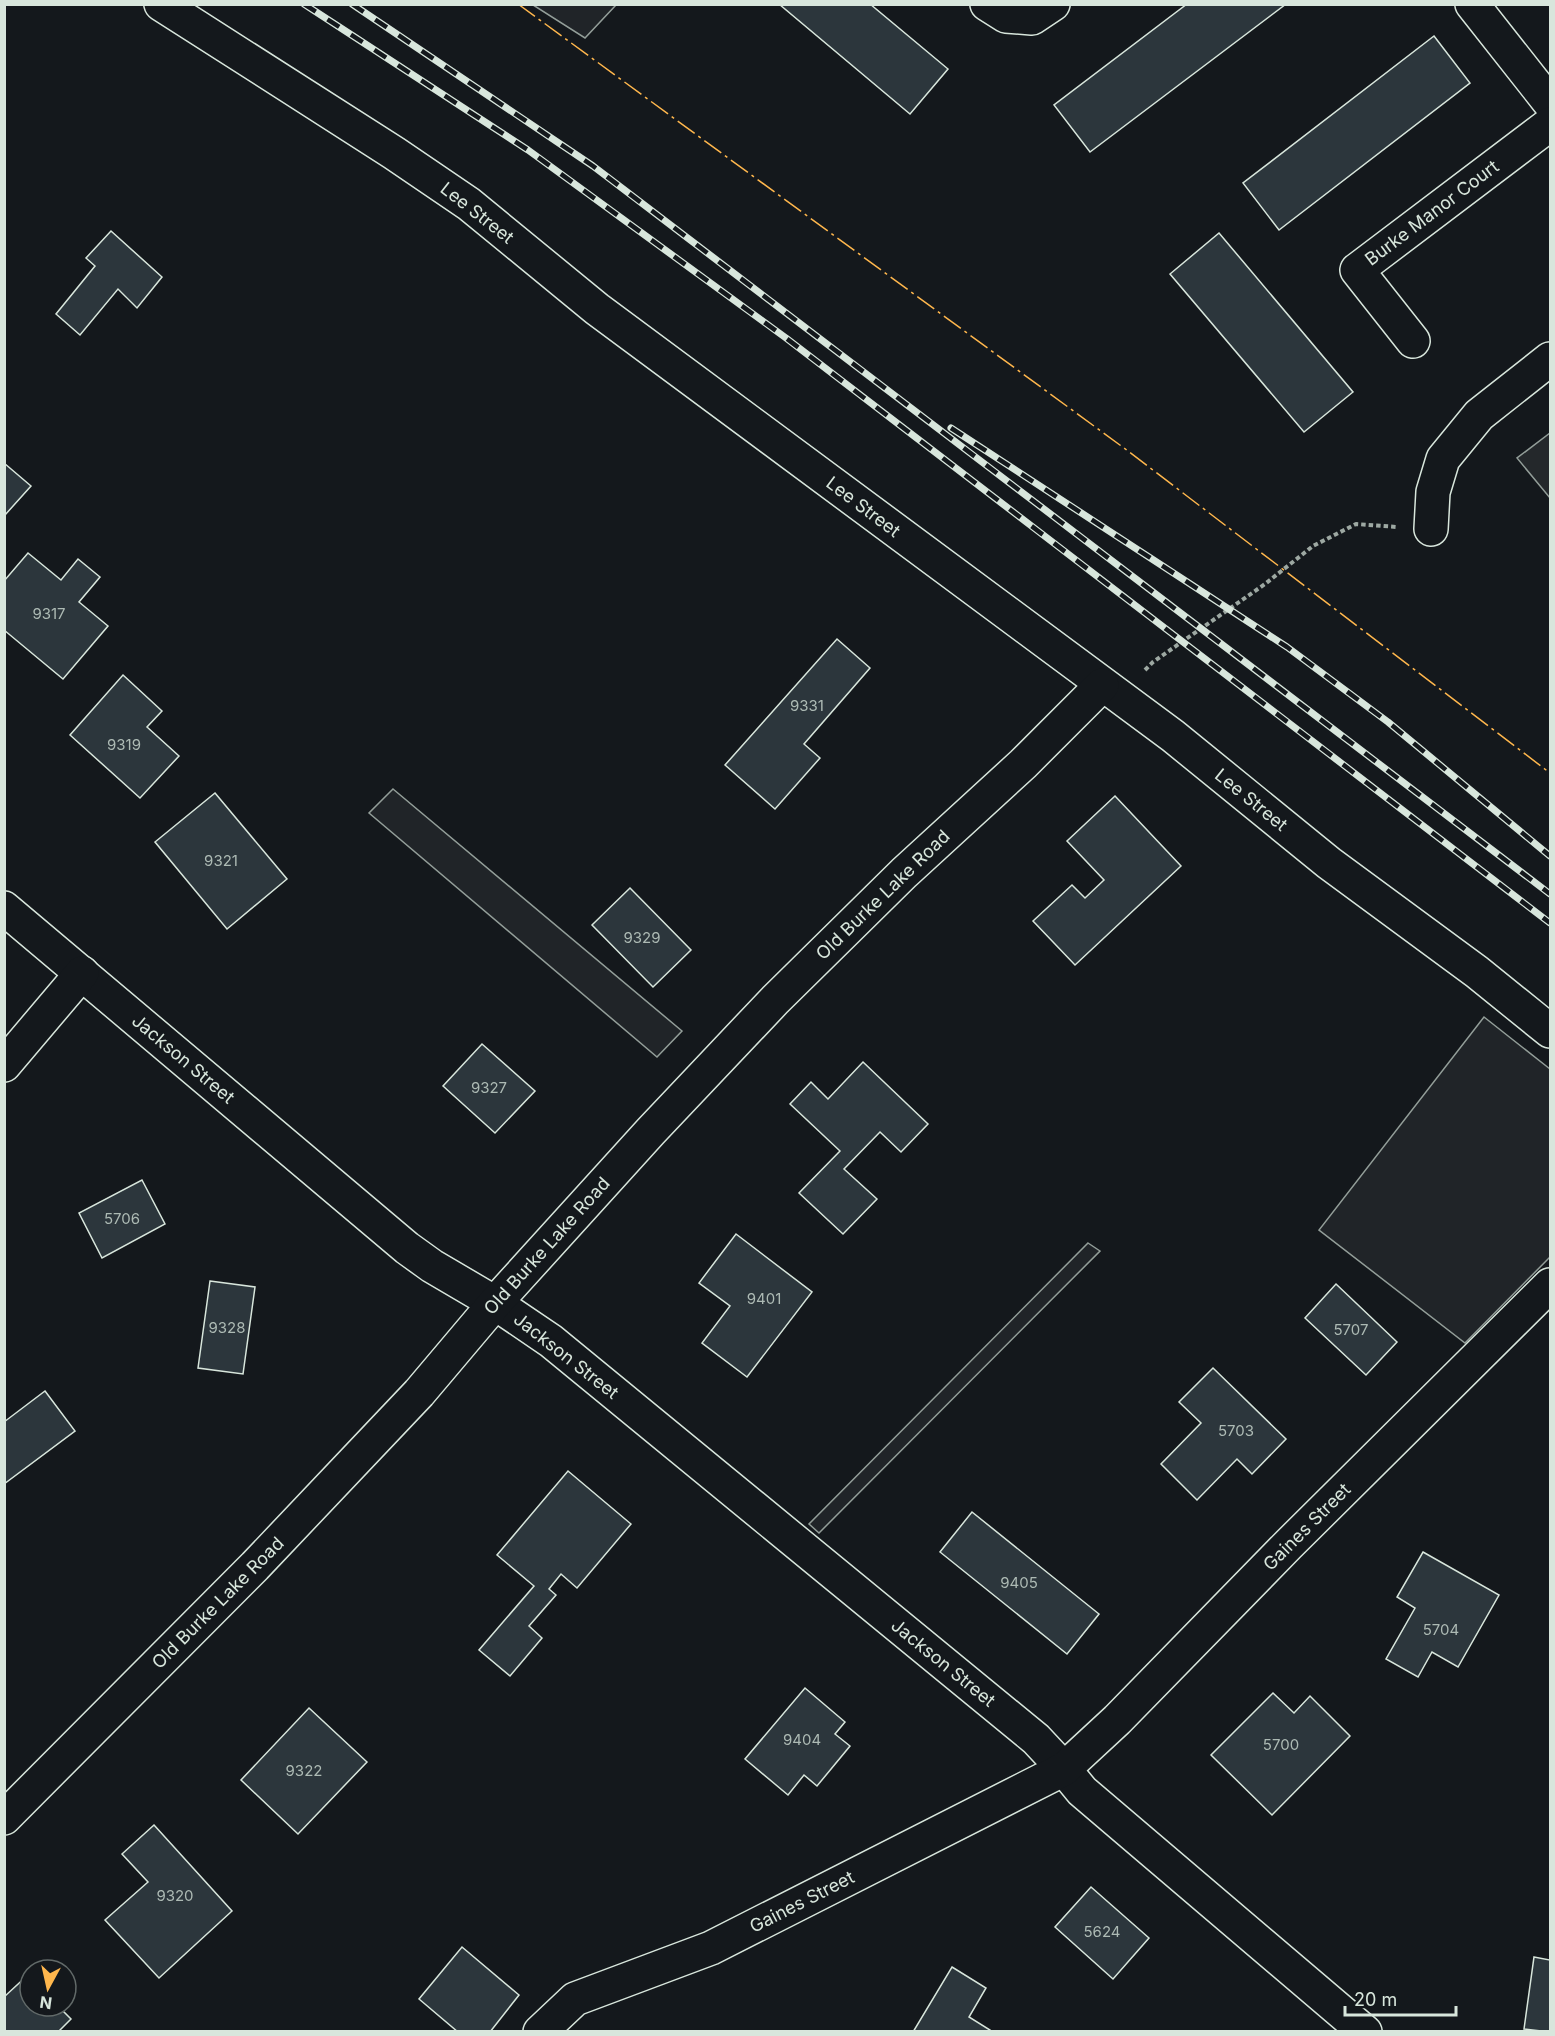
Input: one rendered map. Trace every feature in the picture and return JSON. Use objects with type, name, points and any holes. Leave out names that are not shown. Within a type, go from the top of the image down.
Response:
[{"type":"street","name":"Lee Street","points":[[161,4],[394,153],[469,204],[597,309],[1173,736],[1329,863],[1477,972],[1551,1031]]},
{"type":"street","points":[[987,4],[1006,16],[1032,18],[1053,4]]},
{"type":"street","points":[[1472,4],[1551,104]]},
{"type":"street","name":"Burke Manor Court","points":[[1413,341],[1357,270],[1551,124]]},
{"type":"street","points":[[1431,529],[1433,492],[1443,459],[1479,415],[1551,359]]},
{"type":"street","name":"Old Burke Lake Road","points":[[4,1818],[262,1559],[419,1393],[495,1303],[651,1131],[775,1000],[903,873],[1109,690]]},
{"type":"street","name":"Jackson Street","points":[[4,908],[407,1248],[432,1266],[495,1303],[550,1341],[1036,1739],[1064,1769]]},
{"type":"street","points":[[4,1065],[82,973]]},
{"type":"street","name":"Gaines Street","points":[[540,2031],[575,1999],[711,1948],[1064,1769],[1117,1720],[1288,1545],[1551,1285]]},
{"type":"street","points":[[1064,1769],[1082,1791],[1365,2031]]},
{"type":"path","points":[[1109,690],[1256,591],[1313,546],[1356,524],[1431,529]]},
{"type":"shaded area","points":[[533,5],[616,5],[585,38]]},
{"type":"shaded area","points":[[1550,433],[1550,498],[1517,458]]},
{"type":"shaded area","points":[[393,789],[682,1031],[657,1057],[369,813]]},
{"type":"shaded area","points":[[1484,1017],[1550,1069],[1550,1257],[1465,1343],[1319,1230]]},
{"type":"shaded area","points":[[1088,1243],[1100,1251],[819,1533],[809,1524]]},
{"type":"building","points":[[779,4],[870,4],[948,69],[910,114]]},
{"type":"building","points":[[1187,4],[1286,4],[1090,152],[1054,105]]},
{"type":"building","points":[[1434,36],[1470,83],[1279,230],[1243,183]]},
{"type":"building","points":[[111,231],[162,277],[137,308],[118,289],[80,335],[56,314],[95,266],[86,258]]},
{"type":"building","points":[[1219,233],[1353,392],[1304,432],[1170,274]]},
{"type":"building","points":[[4,463],[31,486],[5,515],[4,515]]},
{"type":"building","points":[[28,553],[61,580],[78,559],[100,577],[79,602],[108,626],[63,679],[4,630],[4,581]]},
{"type":"building","points":[[837,639],[870,668],[804,744],[820,758],[775,809],[725,765]]},
{"type":"building","points":[[123,675],[162,711],[147,727],[179,756],[140,798],[70,735]]},
{"type":"building","points":[[215,793],[287,879],[227,929],[155,842]]},
{"type":"building","points":[[1115,796],[1181,866],[1075,965],[1033,921],[1072,885],[1085,898],[1104,880],[1067,841]]},
{"type":"building","points":[[630,888],[691,950],[653,987],[592,925]]},
{"type":"building","points":[[482,1044],[535,1091],[495,1133],[443,1086]]},
{"type":"building","points":[[863,1062],[928,1124],[901,1152],[880,1132],[844,1169],[877,1199],[843,1234],[799,1193],[840,1151],[790,1104],[811,1082],[828,1099]]},
{"type":"building","points":[[142,1180],[165,1224],[102,1258],[79,1213]]},
{"type":"building","points":[[736,1234],[812,1292],[747,1377],[702,1343],[730,1306],[699,1283]]},
{"type":"building","points":[[210,1281],[255,1287],[243,1374],[198,1368]]},
{"type":"building","points":[[1336,1284],[1397,1342],[1366,1375],[1305,1318]]},
{"type":"building","points":[[1213,1368],[1286,1439],[1252,1474],[1237,1459],[1197,1500],[1161,1464],[1201,1423],[1179,1402]]},
{"type":"building","points":[[45,1391],[75,1431],[4,1484],[4,1422]]},
{"type":"building","points":[[568,1471],[631,1524],[577,1588],[561,1574],[549,1589],[556,1595],[529,1626],[542,1638],[510,1676],[479,1650],[534,1586],[497,1555]]},
{"type":"building","points":[[972,1512],[1099,1614],[1067,1654],[940,1552]]},
{"type":"building","points":[[1423,1552],[1499,1595],[1458,1667],[1432,1652],[1418,1677],[1386,1659],[1415,1608],[1397,1597]]},
{"type":"building","points":[[805,1688],[845,1722],[835,1734],[850,1746],[817,1786],[804,1775],[788,1795],[745,1759]]},
{"type":"building","points":[[1273,1693],[1294,1713],[1310,1696],[1350,1736],[1272,1815],[1211,1755]]},
{"type":"building","points":[[309,1708],[367,1762],[298,1834],[241,1780]]},
{"type":"building","points":[[154,1825],[232,1911],[159,1978],[105,1920],[148,1882],[122,1854]]},
{"type":"building","points":[[1091,1887],[1149,1938],[1113,1979],[1055,1927]]},
{"type":"building","points":[[462,1947],[519,1995],[490,2032],[458,2032],[419,1999]]},
{"type":"building","points":[[1534,1957],[1550,1960],[1550,2032],[1524,2029]]},
{"type":"building","points":[[952,1967],[986,1988],[969,2017],[990,2030],[989,2032],[913,2032]]},
{"type":"building","points":[[18,1984],[18,2018],[71,2019],[58,2032],[4,2032],[4,1997]]},
{"type":"railway","points":[[304,4],[528,150],[786,338],[1550,923]]},
{"type":"railway","points":[[352,4],[593,166],[1550,894]]},
{"type":"railway","points":[[951,428],[1287,647],[1388,722],[1550,856]]},
{"type":"power","points":[[518,4],[1124,448],[1550,773]]}]
